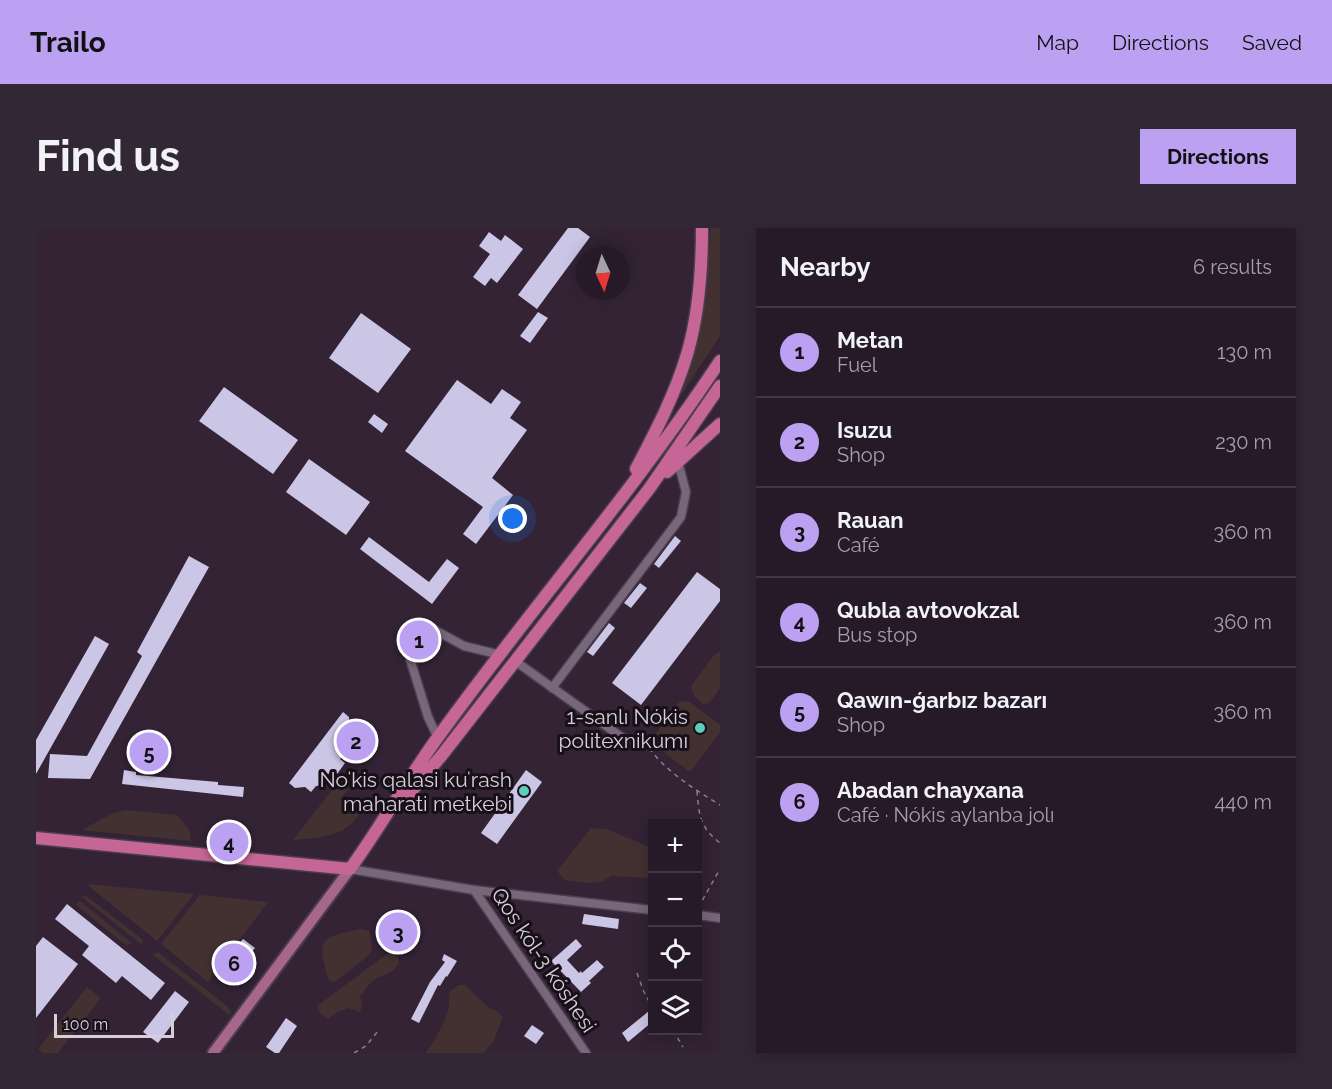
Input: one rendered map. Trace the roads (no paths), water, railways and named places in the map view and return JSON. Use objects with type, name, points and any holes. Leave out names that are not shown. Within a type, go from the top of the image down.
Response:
[{"type":"highway","points":[[618,502],[662,419],[688,350],[699,285],[702,228]]},
{"type":"highway","points":[[36,838],[350,869],[438,738],[679,422],[720,361]]},
{"type":"highway","points":[[375,835],[442,755],[649,489],[720,386]]},
{"type":"highway","points":[[649,489],[720,424]]},
{"type":"main road","points":[[213,1053],[350,869]]},
{"type":"street","points":[[552,688],[681,517],[686,503],[686,492],[678,462]]},
{"type":"street","points":[[438,738],[428,717],[410,659],[433,629],[464,646],[501,655]]},
{"type":"street","points":[[515,662],[627,741]]},
{"type":"street","points":[[350,869],[474,890],[648,910]]},
{"type":"street","name":"Qos kól-3 kóshesi","points":[[474,890],[583,1052]]},
{"type":"street","points":[[702,916],[720,918]]},
{"type":"place","name":"Metan","points":[[419,640]]},
{"type":"place","name":"1-sanlı Nókis politexnikumı","points":[[700,728]]},
{"type":"place","name":"Isuzu","points":[[356,741]]},
{"type":"place","name":"Qawın-ǵarbız bazarı","points":[[149,752]]},
{"type":"place","name":"Noʻkis qalasi kuʻrash maharati metkebi","points":[[524,791]]},
{"type":"place","name":"Qubla avtovokzal","points":[[229,842]]},
{"type":"place","name":"Rauan","points":[[398,932]]},
{"type":"place","name":"Abadan chayxana","points":[[234,963]]}]
